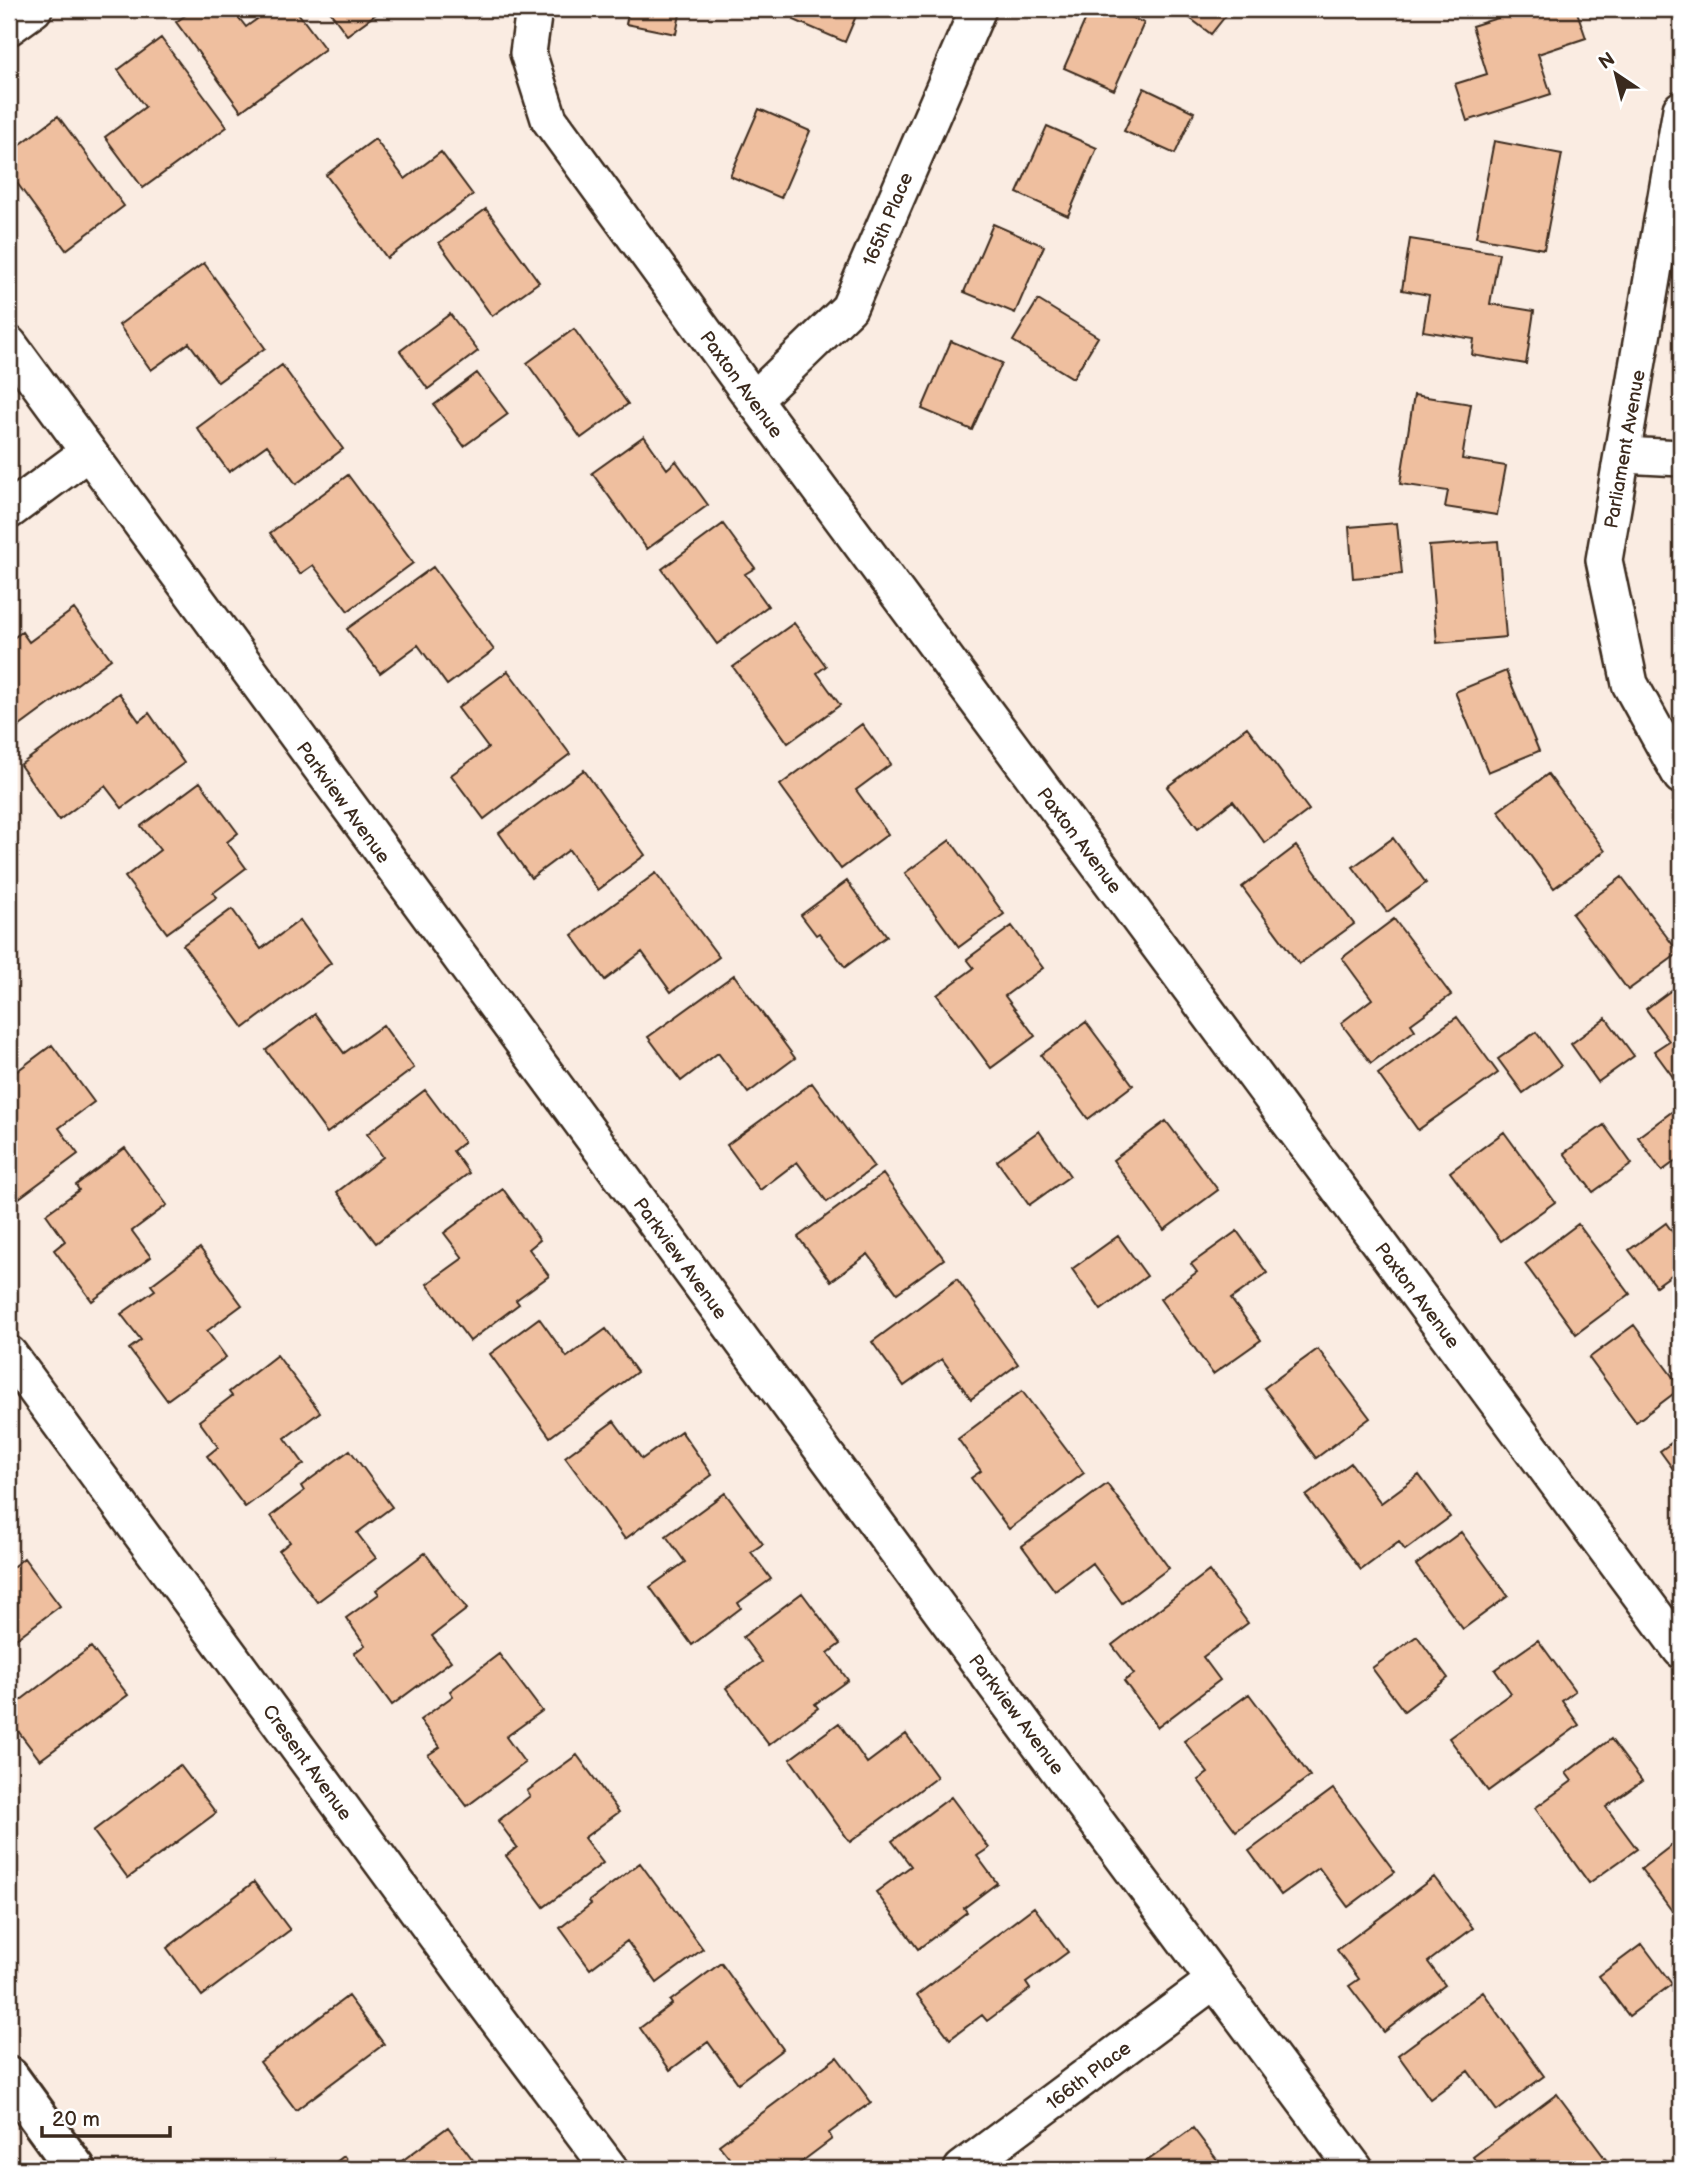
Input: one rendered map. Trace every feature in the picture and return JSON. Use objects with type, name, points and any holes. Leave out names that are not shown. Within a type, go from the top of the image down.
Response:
[{"type":"street","points":[[9,27],[34,9]]},
{"type":"street","name":"Paxton Avenue","points":[[534,9],[528,53],[549,119],[754,400],[1681,1650]]},
{"type":"street","name":"165th Place","points":[[754,400],[849,308],[978,9]]},
{"type":"street","name":"Parliament Avenue","points":[[1681,109],[1604,560],[1630,684],[1681,776]]},
{"type":"street","name":"Parkview Avenue","points":[[9,344],[1355,2169]]},
{"type":"street","points":[[9,511],[87,453]]},
{"type":"street","points":[[1623,456],[1681,458]]},
{"type":"street","name":"Cresent Avenue","points":[[9,1354],[610,2169]]},
{"type":"street","name":"166th Place","points":[[962,2169],[1215,1980]]},
{"type":"street","points":[[9,2077],[76,2169]]},
{"type":"building","points":[[194,9],[232,9],[246,27],[271,9],[295,9],[325,49],[241,111],[176,22]]},
{"type":"building","points":[[328,9],[383,9],[347,35]]},
{"type":"building","points":[[629,9],[681,9],[676,34],[626,24]]},
{"type":"building","points":[[799,9],[859,9],[845,42],[794,20]]},
{"type":"building","points":[[1090,9],[1111,9],[1144,23],[1114,90],[1064,68]]},
{"type":"building","points":[[1180,9],[1231,9],[1211,34]]},
{"type":"building","points":[[1519,9],[1576,9],[1586,38],[1538,54],[1551,94],[1467,121],[1455,84],[1487,74],[1472,26],[1520,11]]},
{"type":"building","points":[[161,38],[227,127],[143,188],[105,137],[145,107],[118,70]]},
{"type":"building","points":[[1144,88],[1194,112],[1175,154],[1124,131]]},
{"type":"building","points":[[759,109],[810,131],[781,198],[730,176]]},
{"type":"building","points":[[58,116],[124,206],[66,250],[9,172],[9,153]]},
{"type":"building","points":[[1047,126],[1097,148],[1068,216],[1017,193]]},
{"type":"building","points":[[375,139],[405,179],[441,152],[473,195],[387,258],[326,175]]},
{"type":"building","points":[[1494,141],[1562,154],[1544,249],[1476,237]]},
{"type":"building","points":[[486,209],[539,282],[492,316],[439,243]]},
{"type":"building","points":[[993,224],[1044,246],[1015,313],[964,292]]},
{"type":"building","points":[[1410,239],[1499,253],[1490,304],[1534,311],[1526,364],[1472,355],[1474,339],[1423,331],[1429,295],[1402,290]]},
{"type":"building","points":[[204,263],[265,348],[218,382],[189,343],[151,370],[119,325]]},
{"type":"building","points":[[1038,300],[1098,337],[1073,378],[1013,341]]},
{"type":"building","points":[[450,314],[478,351],[428,389],[400,351]]},
{"type":"building","points":[[574,329],[628,404],[581,438],[527,363]]},
{"type":"building","points":[[951,341],[1002,363],[972,430],[922,409]]},
{"type":"building","points":[[282,365],[343,449],[296,484],[267,445],[229,472],[197,428]]},
{"type":"building","points":[[477,373],[508,414],[464,446],[434,405]]},
{"type":"building","points":[[1414,395],[1471,404],[1462,459],[1506,466],[1497,515],[1445,507],[1448,491],[1400,484]]},
{"type":"building","points":[[644,436],[667,469],[676,461],[708,505],[647,549],[592,473]]},
{"type":"building","points":[[348,475],[413,563],[348,611],[313,565],[300,574],[270,533]]},
{"type":"building","points":[[1397,523],[1402,574],[1353,578],[1349,527]]},
{"type":"building","points":[[723,524],[755,568],[745,574],[768,606],[717,644],[662,569]]},
{"type":"building","points":[[1498,541],[1506,637],[1437,643],[1429,546]]},
{"type":"building","points":[[433,567],[494,650],[447,685],[418,645],[380,673],[347,629]]},
{"type":"building","points":[[74,609],[111,659],[9,734],[9,641],[22,632],[29,642]]},
{"type":"building","points":[[794,623],[826,666],[817,673],[840,705],[788,743],[733,667]]},
{"type":"building","points":[[508,671],[570,754],[484,819],[451,775],[488,748],[458,708]]},
{"type":"building","points":[[1506,671],[1539,751],[1488,772],[1455,692]]},
{"type":"building","points":[[119,693],[139,721],[149,713],[184,763],[122,808],[105,786],[59,820],[20,765]]},
{"type":"building","points":[[862,724],[891,764],[856,790],[888,834],[841,869],[780,785]]},
{"type":"building","points":[[1247,727],[1309,810],[1265,843],[1233,801],[1198,828],[1167,787]]},
{"type":"building","points":[[584,770],[645,855],[598,890],[569,850],[531,878],[499,833]]},
{"type":"building","points":[[1548,774],[1605,851],[1554,888],[1498,811]]},
{"type":"building","points":[[200,782],[238,833],[227,842],[246,868],[213,893],[217,897],[167,933],[125,877],[160,850],[141,826]]},
{"type":"building","points":[[1393,838],[1426,883],[1387,912],[1353,867]]},
{"type":"building","points":[[950,840],[1004,914],[959,947],[905,873]]},
{"type":"building","points":[[1296,846],[1354,924],[1299,964],[1242,887]]},
{"type":"building","points":[[656,873],[719,957],[671,992],[642,952],[605,980],[572,935]]},
{"type":"building","points":[[1622,877],[1679,953],[1628,990],[1572,914]]},
{"type":"building","points":[[847,881],[887,936],[845,967],[819,933],[816,935],[801,915]]},
{"type":"building","points":[[232,909],[261,949],[300,920],[331,963],[244,1028],[183,945]]},
{"type":"building","points":[[1394,919],[1451,995],[1411,1024],[1415,1030],[1371,1063],[1341,1023],[1372,999],[1342,958]]},
{"type":"building","points":[[1012,926],[1043,968],[1005,996],[1035,1036],[991,1068],[937,995],[974,968],[967,959]]},
{"type":"building","points":[[734,975],[795,1058],[748,1093],[718,1053],[681,1081],[648,1037]]},
{"type":"building","points":[[1681,983],[1681,1088],[1654,1051],[1669,1041],[1646,1009]]},
{"type":"building","points":[[315,1014],[344,1053],[383,1025],[414,1068],[327,1133],[266,1050]]},
{"type":"building","points":[[1457,1017],[1498,1073],[1418,1130],[1378,1074]]},
{"type":"building","points":[[1606,1018],[1634,1056],[1598,1082],[1571,1044]]},
{"type":"building","points":[[1086,1022],[1133,1085],[1088,1119],[1041,1055]]},
{"type":"building","points":[[1536,1032],[1561,1066],[1523,1093],[1498,1059]]},
{"type":"building","points":[[52,1045],[94,1102],[59,1128],[78,1154],[19,1198],[9,1184],[9,1077]]},
{"type":"building","points":[[812,1083],[874,1167],[827,1202],[797,1162],[760,1190],[727,1145]]},
{"type":"building","points":[[425,1090],[464,1142],[453,1151],[469,1173],[376,1243],[337,1192],[383,1157],[367,1134]]},
{"type":"building","points":[[1677,1108],[1681,1114],[1681,1157],[1662,1171],[1638,1137]]},
{"type":"building","points":[[1166,1121],[1218,1190],[1164,1230],[1113,1160]]},
{"type":"building","points":[[1604,1125],[1632,1164],[1593,1192],[1564,1153]]},
{"type":"building","points":[[1039,1131],[1070,1176],[1029,1205],[997,1161]]},
{"type":"building","points":[[1504,1132],[1555,1202],[1501,1241],[1450,1172]]},
{"type":"building","points":[[125,1148],[167,1205],[132,1231],[151,1257],[92,1301],[54,1250],[65,1241],[46,1214],[79,1190],[76,1185]]},
{"type":"building","points":[[883,1174],[944,1259],[897,1293],[868,1254],[831,1281],[798,1237]]},
{"type":"building","points":[[503,1189],[540,1240],[529,1249],[549,1276],[516,1300],[519,1304],[470,1341],[427,1284],[463,1258],[444,1233]]},
{"type":"building","points":[[1666,1223],[1681,1244],[1681,1268],[1656,1286],[1629,1250]]},
{"type":"building","points":[[1578,1224],[1630,1294],[1576,1334],[1525,1264]]},
{"type":"building","points":[[1237,1231],[1267,1273],[1231,1299],[1261,1340],[1213,1374],[1160,1299],[1197,1272],[1191,1264]]},
{"type":"building","points":[[1118,1236],[1147,1276],[1101,1310],[1072,1269]]},
{"type":"building","points":[[200,1248],[242,1305],[207,1331],[226,1357],[167,1400],[129,1349],[141,1340],[121,1314],[155,1290],[151,1285]]},
{"type":"building","points":[[957,1279],[1018,1364],[971,1399],[942,1359],[904,1386],[872,1342]]},
{"type":"building","points":[[539,1318],[567,1357],[606,1329],[637,1372],[550,1437],[490,1354]]},
{"type":"building","points":[[1634,1325],[1681,1388],[1636,1422],[1589,1358]]},
{"type":"building","points":[[1318,1349],[1370,1418],[1316,1458],[1264,1388]]},
{"type":"building","points":[[277,1355],[320,1412],[285,1438],[304,1464],[245,1507],[207,1456],[218,1447],[199,1421],[232,1396],[229,1392]]},
{"type":"building","points":[[1022,1391],[1084,1473],[1009,1529],[971,1478],[981,1471],[958,1439]]},
{"type":"building","points":[[614,1421],[642,1459],[681,1431],[712,1475],[625,1539],[565,1457]]},
{"type":"building","points":[[1681,1436],[1681,1480],[1660,1451]]},
{"type":"building","points":[[350,1450],[392,1507],[357,1533],[376,1558],[317,1602],[279,1551],[290,1542],[271,1516],[304,1491],[301,1486]]},
{"type":"building","points":[[1351,1463],[1381,1503],[1419,1475],[1450,1517],[1405,1550],[1399,1542],[1361,1570],[1306,1496]]},
{"type":"building","points":[[1107,1484],[1169,1568],[1122,1603],[1092,1563],[1055,1591],[1022,1546]]},
{"type":"building","points":[[725,1493],[763,1544],[751,1552],[771,1579],[738,1603],[741,1608],[692,1645],[650,1587],[685,1562],[666,1536]]},
{"type":"building","points":[[1461,1532],[1508,1596],[1463,1629],[1416,1565]]},
{"type":"building","points":[[425,1553],[467,1609],[432,1636],[451,1661],[392,1705],[354,1653],[365,1645],[346,1618],[379,1594],[376,1590]]},
{"type":"building","points":[[24,1558],[60,1606],[9,1644],[9,1570]]},
{"type":"building","points":[[1209,1571],[1248,1623],[1203,1657],[1220,1680],[1158,1727],[1124,1681],[1134,1674],[1112,1645]]},
{"type":"building","points":[[802,1593],[840,1644],[828,1653],[848,1680],[815,1704],[818,1708],[769,1745],[726,1688],[762,1662],[743,1637]]},
{"type":"building","points":[[1417,1636],[1448,1678],[1404,1711],[1372,1668]]},
{"type":"building","points":[[1538,1640],[1575,1691],[1562,1701],[1579,1725],[1488,1791],[1449,1738],[1511,1693],[1495,1670]]},
{"type":"building","points":[[91,1647],[128,1695],[40,1760],[9,1719],[9,1709]]},
{"type":"building","points":[[499,1654],[542,1711],[506,1737],[525,1763],[467,1806],[428,1755],[440,1747],[420,1720],[453,1696],[450,1691]]},
{"type":"building","points":[[1249,1694],[1310,1776],[1236,1831],[1198,1780],[1208,1773],[1184,1741]]},
{"type":"building","points":[[839,1723],[867,1763],[906,1734],[937,1777],[850,1842],[790,1759]]},
{"type":"building","points":[[1611,1739],[1642,1781],[1606,1807],[1637,1849],[1589,1883],[1535,1808],[1572,1781],[1566,1773]]},
{"type":"building","points":[[577,1755],[619,1812],[584,1838],[603,1863],[544,1907],[506,1856],[517,1847],[498,1821],[530,1796],[527,1791]]},
{"type":"building","points":[[180,1765],[216,1813],[128,1878],[93,1831]]},
{"type":"building","points":[[1333,1789],[1395,1872],[1348,1907],[1319,1868],[1281,1895],[1249,1851]]},
{"type":"building","points":[[951,1797],[989,1848],[977,1856],[997,1883],[964,1908],[967,1912],[918,1949],[876,1892],[911,1866],[892,1841]]},
{"type":"building","points":[[1681,1838],[1681,1923],[1641,1869]]},
{"type":"building","points":[[640,1863],[703,1949],[657,1983],[627,1941],[590,1969],[560,1928],[591,1904],[589,1901]]},
{"type":"building","points":[[1434,1877],[1473,1928],[1428,1962],[1445,1985],[1384,2032],[1349,1986],[1359,1979],[1337,1950]]},
{"type":"building","points":[[254,1882],[290,1930],[202,1996],[167,1948]]},
{"type":"building","points":[[1034,1907],[1068,1952],[1026,1983],[1030,1989],[987,2021],[982,2015],[950,2039],[917,1995]]},
{"type":"building","points":[[1642,1944],[1672,1984],[1629,2016],[1599,1976]]},
{"type":"building","points":[[721,1963],[783,2049],[738,2083],[708,2042],[670,2070],[640,2028],[672,2004],[670,2001]]},
{"type":"building","points":[[1483,1992],[1544,2076],[1497,2111],[1468,2071],[1430,2099],[1398,2055]]},
{"type":"building","points":[[348,1996],[384,2044],[296,2110],[260,2062]]},
{"type":"building","points":[[837,2057],[871,2102],[829,2133],[832,2139],[792,2169],[785,2165],[779,2169],[738,2169],[719,2145]]},
{"type":"building","points":[[1557,2094],[1613,2169],[1482,2169],[1473,2157]]},
{"type":"building","points":[[448,2127],[480,2169],[391,2169]]},
{"type":"building","points":[[1193,2128],[1224,2169],[1136,2169]]},
{"type":"building","points":[[344,2156],[354,2169],[327,2169]]}]
